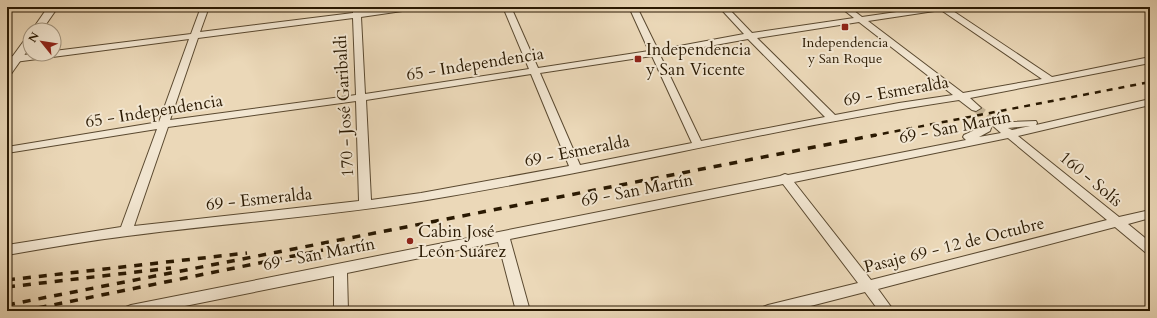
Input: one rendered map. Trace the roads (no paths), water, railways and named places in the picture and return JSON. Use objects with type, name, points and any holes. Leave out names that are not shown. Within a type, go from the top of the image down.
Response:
[{"type":"street","points":[[43,22],[53,7]]},
{"type":"street","points":[[126,231],[205,7]]},
{"type":"street","points":[[62,53],[357,11],[416,7]]},
{"type":"street","points":[[507,7],[576,169]]},
{"type":"street","points":[[633,7],[698,145]]},
{"type":"street","points":[[723,7],[750,36],[834,119]]},
{"type":"street","points":[[844,7],[962,96],[973,109],[955,102],[945,102],[915,108],[899,106]]},
{"type":"street","points":[[943,7],[1049,79]]},
{"type":"street","name":"65 - Independencia","points":[[7,150],[165,124],[360,98],[654,53],[750,36],[861,21],[947,7]]},
{"type":"street","name":"170 - José Garibaldi","points":[[357,11],[365,204]]},
{"type":"street","points":[[7,72],[12,59],[22,48]]},
{"type":"street","points":[[12,59],[22,58]]},
{"type":"street","name":"69 - Esmeralda","points":[[7,250],[126,231],[421,197],[576,169],[899,106],[979,94],[1150,60]]},
{"type":"street","name":"69 - San Martín","points":[[131,311],[159,308],[340,268],[1011,134],[1148,104]]},
{"type":"street","points":[[939,148],[950,141],[975,135],[986,130],[991,123],[1012,125],[1057,118],[1072,120]]},
{"type":"street","name":"160 - Solís","points":[[991,123],[1011,134],[1150,249]]},
{"type":"street","points":[[785,178],[887,311]]},
{"type":"street","name":"Pasaje 69 - 12 de Octubre","points":[[768,311],[1150,214]]},
{"type":"street","points":[[503,236],[523,311]]},
{"type":"street","points":[[340,268],[340,311]]},
{"type":"tunnel","points":[[976,108],[995,122]]},
{"type":"railway","points":[[871,136],[1150,82]]},
{"type":"railway","points":[[7,305],[876,135]]},
{"type":"railway","points":[[23,311],[323,250]]},
{"type":"railway","points":[[7,280],[247,253]]},
{"type":"railway","points":[[7,287],[171,268]]},
{"type":"place","name":"Independencia y San Roque","points":[[845,27]]},
{"type":"place","name":"Independencia y San Vicente","points":[[638,59]]},
{"type":"place","name":"Cabin José León Suárez","points":[[410,241]]}]
